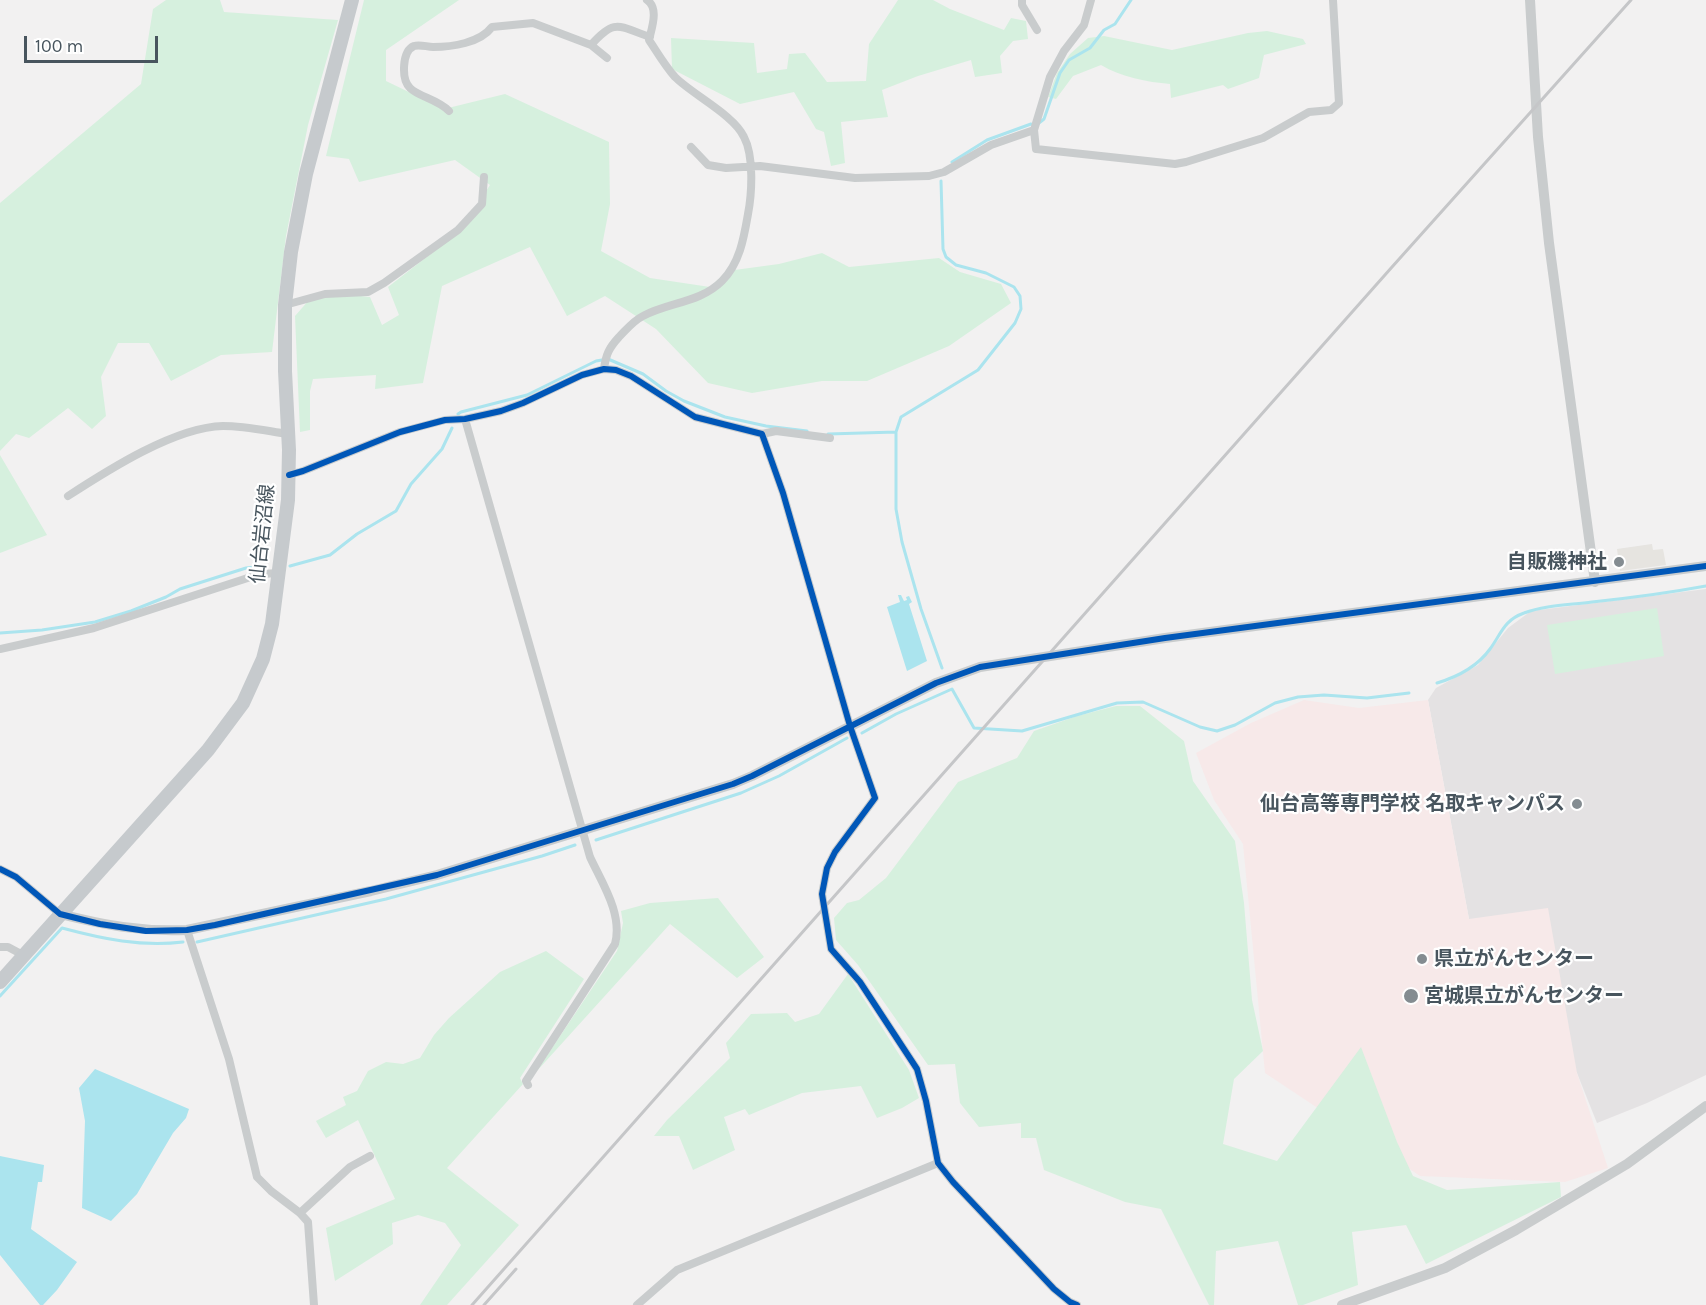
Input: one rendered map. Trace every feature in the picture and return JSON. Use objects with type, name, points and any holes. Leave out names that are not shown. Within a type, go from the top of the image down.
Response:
[{"type":"main road","name":"仙台岩沼線","points":[[0,982],[208,750],[243,704],[263,659],[273,624],[289,476],[285,305],[291,252],[306,174],[352,0]]},
{"type":"street","points":[[289,476],[400,432],[445,420],[465,419],[501,411],[523,403],[605,362],[610,347],[633,322],[645,315],[691,300],[713,289],[724,280],[736,262],[750,204],[751,167],[744,136],[732,121],[675,76],[649,39],[654,9],[647,0]]},
{"type":"street","points":[[1022,0],[1022,5],[1036,30]]},
{"type":"street","points":[[1090,0],[1084,25],[1064,51],[1050,77],[1034,130],[1036,149],[1175,164],[1211,156],[1263,138],[1309,112],[1331,110],[1339,103],[1333,0]]},
{"type":"street","points":[[1530,0],[1538,136],[1549,243],[1594,582]]},
{"type":"street","points":[[449,111],[442,104],[411,89],[405,82],[403,72],[405,63],[410,50],[415,46],[434,47],[471,42],[487,34],[492,27],[533,22],[591,45],[607,58]]},
{"type":"street","points":[[591,45],[605,29],[617,26],[650,36]]},
{"type":"street","points":[[691,147],[708,165],[726,168],[751,167],[855,178],[929,176],[940,174],[991,145],[1034,130]]},
{"type":"street","points":[[285,305],[326,294],[368,292],[384,283],[458,230],[482,204],[484,177]]},
{"type":"street","points":[[605,362],[695,417],[762,434],[776,431],[830,438]]},
{"type":"street","points":[[465,419],[590,857],[616,917],[615,944],[526,1081],[528,1085]]},
{"type":"street","points":[[68,496],[121,464],[175,437],[197,430],[224,426],[288,434]]},
{"type":"street","points":[[762,434],[783,494],[850,726],[875,798],[835,852],[827,868],[822,894],[831,949],[860,982],[917,1069],[926,1101],[938,1163],[953,1182],[1054,1289],[1077,1305]]},
{"type":"street","points":[[0,869],[16,877],[60,914],[132,930],[158,932],[187,930],[401,884],[583,831],[752,776],[936,683],[980,667],[1165,638],[1706,566]]},
{"type":"street","points":[[0,649],[94,628],[260,574],[280,573]]},
{"type":"street","points":[[187,930],[229,1059],[257,1177],[308,1222],[314,1305]]},
{"type":"street","points":[[0,947],[8,947],[23,956]]},
{"type":"street","points":[[1342,1305],[1445,1268],[1516,1230],[1627,1164],[1706,1106]]},
{"type":"street","points":[[300,1213],[350,1167],[370,1155]]},
{"type":"street","points":[[637,1305],[676,1270],[938,1163]]},
{"type":"shaded area","points":[[1652,544],[1653,550],[1663,549],[1666,565],[1620,571],[1617,549]]},
{"type":"shaded area","name":"仙台高等専門学校 名取キャンパス","points":[[1706,589],[1706,1075],[1647,1103],[1597,1123],[1577,1073],[1469,919],[1428,700],[1436,688],[1478,665],[1508,628],[1531,611]]},
{"type":"shaded area","name":"宮城県立がんセンター","points":[[1304,700],[1359,708],[1428,700],[1469,919],[1548,908],[1577,1073],[1608,1168],[1565,1182],[1420,1176],[1265,1073],[1243,844],[1214,800],[1196,753],[1251,723]]},
{"type":"green space","points":[[166,0],[220,0],[224,12],[338,20],[308,125],[286,236],[272,352],[221,355],[171,381],[149,343],[118,343],[101,377],[106,416],[92,429],[68,408],[29,438],[16,434],[0,451],[0,203],[141,84],[153,9]]},
{"type":"green space","points":[[364,0],[459,0],[386,50],[386,81],[444,109],[505,94],[609,142],[610,204],[601,251],[650,278],[710,287],[727,271],[779,264],[822,253],[849,267],[939,258],[960,272],[1001,284],[1011,303],[949,346],[867,381],[822,381],[752,393],[708,383],[656,329],[605,296],[567,316],[530,247],[442,286],[423,383],[375,389],[376,375],[313,379],[310,391],[310,430],[300,432],[295,316],[309,300],[341,294],[370,297],[382,325],[399,315],[388,287],[460,231],[490,185],[455,160],[359,182],[349,159],[326,156]]},
{"type":"green space","points":[[898,0],[933,0],[1004,30],[1011,18],[1026,21],[1028,39],[1013,41],[1000,56],[1002,73],[975,77],[971,60],[882,90],[888,117],[841,122],[845,163],[831,166],[824,132],[816,129],[794,92],[740,104],[672,69],[671,38],[754,43],[757,73],[787,69],[789,54],[805,53],[827,82],[866,81],[869,44]]},
{"type":"green space","points":[[1267,31],[1303,39],[1306,44],[1264,55],[1259,78],[1228,89],[1223,85],[1171,98],[1170,84],[1134,78],[1101,65],[1073,76],[1056,99],[1048,97],[1057,73],[1070,54],[1088,38],[1104,36],[1172,50]]},
{"type":"green space","points":[[0,455],[47,535],[0,553]]},
{"type":"green space","points":[[1657,608],[1664,656],[1555,674],[1547,625]]},
{"type":"green space","points":[[1116,706],[1140,706],[1184,741],[1193,781],[1235,841],[1244,903],[1252,1000],[1263,1051],[1234,1079],[1223,1144],[1277,1161],[1361,1047],[1397,1142],[1413,1176],[1447,1190],[1560,1182],[1561,1197],[1426,1264],[1406,1225],[1352,1232],[1358,1285],[1303,1305],[1298,1305],[1278,1241],[1216,1251],[1214,1305],[1209,1305],[1161,1209],[1125,1202],[1044,1170],[1036,1138],[1021,1138],[1021,1123],[979,1127],[960,1103],[955,1064],[928,1065],[858,965],[836,940],[834,918],[847,903],[859,900],[886,878],[958,782],[1017,758],[1034,731],[1077,716]]},
{"type":"green space","points":[[718,898],[764,957],[737,978],[670,924],[536,1072],[617,951],[623,923],[621,911],[650,903]]},
{"type":"green space","points":[[546,951],[584,979],[520,1078],[523,1084],[447,1168],[519,1225],[447,1305],[420,1305],[461,1245],[445,1223],[418,1215],[392,1223],[393,1244],[335,1281],[326,1228],[395,1199],[358,1120],[326,1138],[316,1121],[346,1105],[343,1097],[357,1091],[368,1071],[386,1062],[403,1064],[420,1058],[434,1035],[449,1018],[500,972]]},
{"type":"green space","points":[[848,974],[909,1070],[919,1098],[877,1118],[861,1086],[802,1093],[749,1115],[745,1109],[724,1117],[735,1150],[693,1170],[679,1136],[654,1136],[667,1120],[730,1058],[726,1043],[751,1014],[787,1013],[795,1022],[819,1014]]},
{"type":"water","points":[[898,595],[901,595],[904,601],[909,596],[912,602],[909,604],[927,661],[907,671],[887,607],[900,602]]},
{"type":"water","points":[[95,1069],[189,1109],[186,1118],[173,1133],[137,1194],[111,1221],[82,1208],[85,1121],[79,1088]]},
{"type":"water","points":[[0,1156],[44,1165],[42,1182],[38,1182],[31,1229],[77,1262],[43,1305],[40,1305],[0,1255]]},
{"type":"waterway","points":[[1039,123],[1044,119],[1060,73],[1069,60],[1090,48],[1104,30],[1115,24],[1131,0]]},
{"type":"waterway","points":[[952,162],[987,140],[1031,124]]},
{"type":"waterway","points":[[941,181],[943,249],[946,257],[956,265],[986,273],[1014,287],[1020,296],[1021,309],[1015,323],[978,370],[901,417],[896,432],[896,509],[902,542],[921,609],[942,668]]},
{"type":"waterway","points":[[458,414],[527,395],[596,361],[608,359],[643,374],[684,401],[725,417],[766,426],[807,431]]},
{"type":"waterway","points":[[290,566],[330,555],[357,534],[396,511],[411,484],[442,449],[452,428]]},
{"type":"waterway","points":[[828,434],[896,432]]},
{"type":"waterway","points":[[0,633],[42,630],[95,622],[131,611],[180,589],[246,568],[265,566]]},
{"type":"waterway","points":[[1437,683],[1452,678],[1473,666],[1490,649],[1512,619],[1532,610],[1706,586]]},
{"type":"waterway","points":[[862,733],[896,714],[952,689],[974,728],[1022,731],[1117,703],[1143,702],[1200,727],[1217,731],[1235,725],[1275,703],[1298,697],[1324,695],[1367,698],[1409,693]]},
{"type":"waterway","points":[[596,840],[741,793],[779,776],[847,738]]},
{"type":"waterway","points":[[197,942],[386,899],[575,845]]},
{"type":"waterway","points":[[0,996],[62,928],[122,941],[183,942]]},
{"type":"railway","points":[[472,1305],[1631,0]]},
{"type":"railway","points":[[484,1305],[516,1269]]},
{"type":"cycle path","points":[[289,475],[400,432],[445,420],[465,419],[501,411],[582,375],[604,369],[616,370],[631,376],[695,417],[762,434],[783,493],[850,726],[875,798],[835,852],[827,868],[822,894],[831,949],[860,982],[917,1069],[926,1101],[938,1163],[953,1182],[1054,1289],[1077,1305]]},
{"type":"cycle path","points":[[0,869],[16,877],[60,914],[100,924],[146,931],[187,930],[437,875],[733,784],[936,683],[980,667],[1165,638],[1706,566]]},
{"type":"place","name":"自販機神社","points":[[1619,562]]},
{"type":"place","name":"仙台高等専門学校 名取キャンパス","points":[[1577,804]]},
{"type":"place","name":"県立がんセンター","points":[[1422,959]]},
{"type":"place","name":"宮城県立がんセンター","points":[[1411,996]]}]
